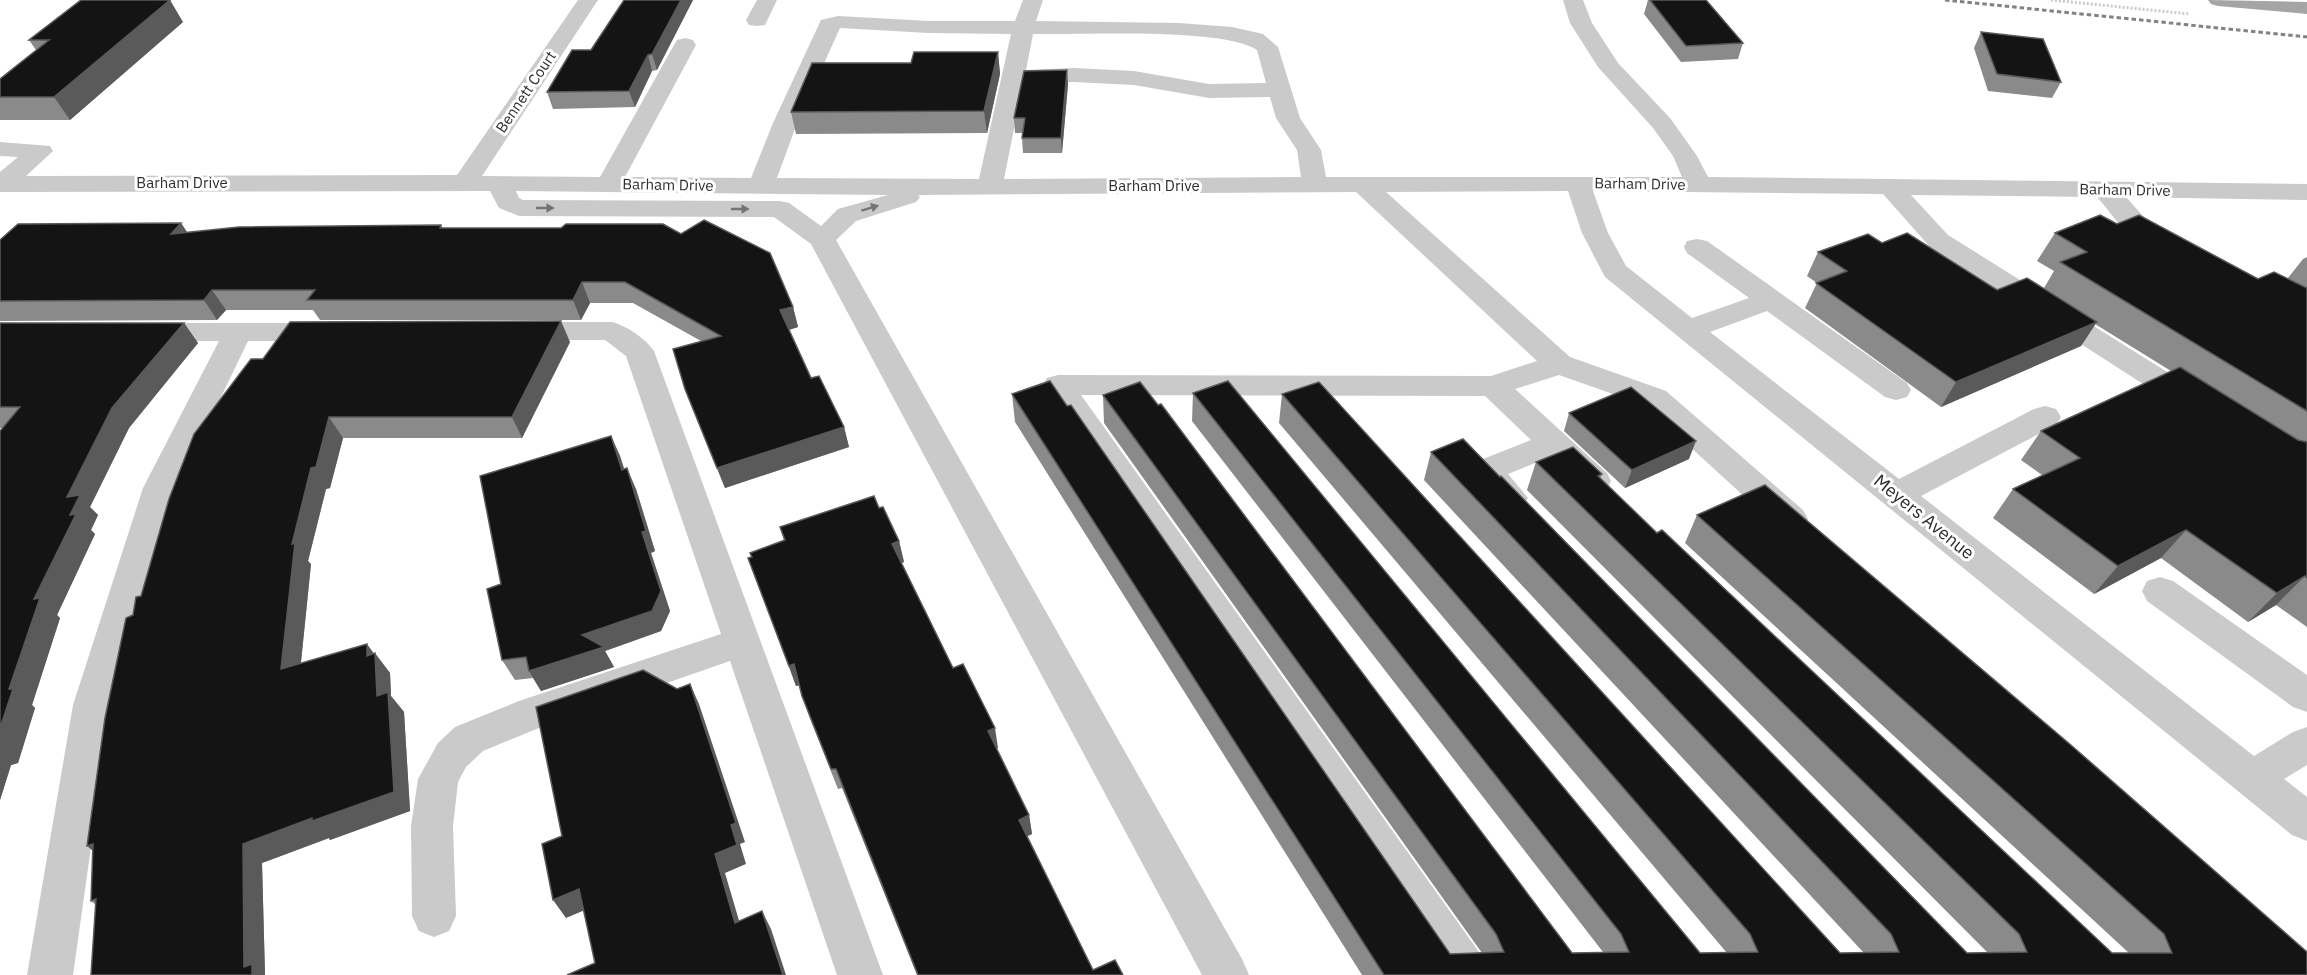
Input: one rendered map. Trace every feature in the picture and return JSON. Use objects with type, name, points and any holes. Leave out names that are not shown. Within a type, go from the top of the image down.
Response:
[{"type":"main road","points":[[2218,0],[2307,8]]},
{"type":"street","name":"Bennett Court","points":[[464,183],[588,0]]},
{"type":"street","points":[[757,20],[767,0]]},
{"type":"street","points":[[990,186],[1023,29],[1033,0]]},
{"type":"street","points":[[1573,0],[1581,23],[1609,67],[1662,123],[1685,156],[1699,185]]},
{"type":"street","points":[[761,186],[829,25],[838,22],[1023,29],[1179,29],[1232,33],[1255,39],[1267,47],[1288,118],[1309,150],[1315,185]]},
{"type":"street","points":[[608,184],[686,45]]},
{"type":"street","points":[[1013,77],[1074,75],[1134,78],[1209,92],[1280,90]]},
{"type":"street","points":[[0,149],[41,151],[5,189]]},
{"type":"street","name":"Barham Drive","points":[[5,189],[464,183],[941,187],[1578,183],[2307,192]]},
{"type":"street","name":"Meyers Avenue","points":[[1578,183],[1596,233],[1615,271],[2307,822]]},
{"type":"street","points":[[500,184],[508,203],[519,208],[780,209],[822,239],[1226,975]]},
{"type":"street","points":[[1362,184],[1559,364],[1655,398],[1816,540]]},
{"type":"street","points":[[822,239],[848,215],[941,187]]},
{"type":"street","points":[[1890,187],[1939,241],[2213,414]]},
{"type":"street","points":[[2106,190],[2151,241],[2185,256]]},
{"type":"street","points":[[1697,247],[1896,390]]},
{"type":"street","points":[[1689,329],[1770,300]]},
{"type":"street","points":[[495,332],[612,331],[639,351],[860,975]]},
{"type":"street","points":[[119,332],[354,332]]},
{"type":"street","points":[[50,975],[92,705],[160,488],[238,332]]},
{"type":"street","points":[[1468,975],[1058,385],[1493,386],[1559,364]]},
{"type":"street","points":[[1145,385],[1174,423]]},
{"type":"street","points":[[1228,385],[1258,422]]},
{"type":"street","points":[[1316,386],[1348,421]]},
{"type":"street","points":[[1493,386],[1615,501]]},
{"type":"street","points":[[1896,495],[2045,417]]},
{"type":"street","points":[[1535,522],[1485,471],[1554,443]]},
{"type":"street","points":[[2160,591],[2307,696]]},
{"type":"street","points":[[434,916],[432,826],[438,779],[452,755],[469,739],[533,713],[742,642]]},
{"type":"street","points":[[2252,778],[2307,744]]},
{"type":"path","points":[[2051,0],[2192,14]]},
{"type":"building","points":[[81,0],[170,0],[54,97],[0,97],[0,79],[49,40],[29,40]]},
{"type":"building","points":[[624,0],[681,0],[629,91],[547,92],[572,50],[591,50]]},
{"type":"building","points":[[1650,0],[1706,0],[1743,43],[1686,46]]},
{"type":"building","points":[[1981,32],[2043,39],[2061,82],[1997,74]]},
{"type":"building","points":[[914,52],[998,52],[984,111],[791,112],[812,63],[911,63]]},
{"type":"building","points":[[1067,70],[1061,138],[1022,138],[1025,118],[1014,118],[1024,71]]},
{"type":"building","points":[[2100,215],[2117,224],[2139,215],[2258,279],[2274,272],[2307,288],[2307,411],[2060,262],[2087,252],[2055,233]]},
{"type":"building","points":[[704,220],[770,253],[793,307],[780,310],[811,378],[819,376],[844,427],[717,468],[685,389],[673,349],[721,336],[625,282],[582,282],[573,300],[307,300],[315,290],[212,290],[204,300],[0,301],[0,240],[18,224],[181,223],[171,234],[239,227],[441,225],[440,228],[561,228],[566,224],[663,224],[681,234]]},
{"type":"building","points":[[1907,233],[1997,290],[2027,278],[2097,322],[1956,382],[1816,283],[1847,271],[1818,252],[1868,234],[1882,243]]},
{"type":"building","points":[[561,321],[512,417],[329,417],[316,467],[311,468],[292,544],[295,543],[281,669],[367,644],[367,656],[375,653],[377,696],[388,692],[394,792],[312,821],[312,818],[243,844],[244,967],[252,964],[252,975],[91,975],[96,899],[91,901],[93,844],[87,846],[105,718],[126,618],[133,615],[136,597],[141,596],[169,499],[194,434],[251,359],[263,359],[290,322]]},
{"type":"building","points":[[0,323],[184,323],[112,408],[67,497],[80,495],[70,515],[76,514],[34,599],[40,598],[9,689],[13,689],[0,728],[0,431],[20,407],[0,407]]},
{"type":"building","points":[[2180,367],[2298,440],[2307,442],[2307,578],[2305,576],[2277,593],[2186,530],[2118,566],[2013,489],[2080,458],[2041,431]]},
{"type":"building","points":[[1050,381],[1067,406],[1071,405],[1450,954],[1504,952],[1496,934],[1103,395],[1140,382],[1158,405],[1161,404],[1572,953],[1629,952],[1621,934],[1193,393],[1228,381],[1700,953],[1758,952],[1750,934],[1282,394],[1319,382],[1840,953],[1899,952],[1891,934],[1431,452],[1463,439],[1967,953],[2027,952],[2019,934],[1536,462],[1573,447],[1602,474],[1598,476],[1657,533],[1662,530],[2112,953],[2172,953],[2164,934],[1697,515],[1765,485],[2072,746],[2307,952],[2307,975],[1384,975],[1012,394]]},
{"type":"building","points":[[1631,387],[1696,441],[1632,470],[1569,413]]},
{"type":"building","points":[[611,436],[622,470],[627,468],[646,531],[642,532],[661,591],[652,611],[582,635],[604,647],[529,671],[526,657],[502,660],[487,589],[501,584],[480,476]]},
{"type":"building","points":[[874,496],[879,508],[883,507],[899,541],[892,544],[953,668],[963,664],[995,728],[988,731],[1029,815],[1019,820],[1093,970],[1115,960],[1123,975],[918,975],[836,769],[831,769],[802,696],[794,664],[789,666],[748,558],[752,557],[750,553],[785,540],[780,527]]},
{"type":"building","points":[[643,670],[677,689],[690,684],[736,823],[731,825],[737,845],[715,854],[735,923],[762,911],[783,975],[567,975],[595,963],[579,889],[553,900],[542,844],[562,836],[536,707]]},
{"type":"railway","points":[[1945,0],[2307,37]]}]
